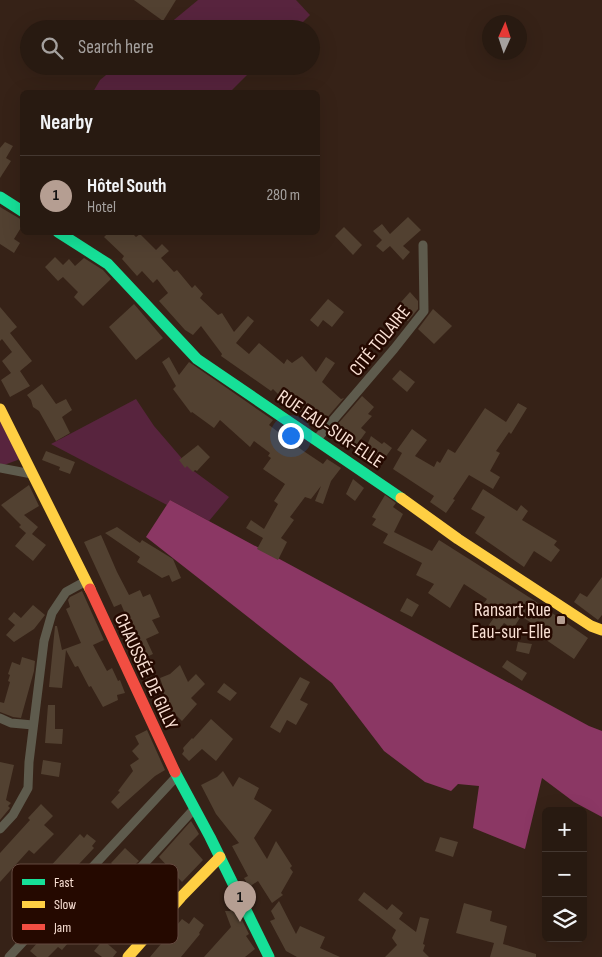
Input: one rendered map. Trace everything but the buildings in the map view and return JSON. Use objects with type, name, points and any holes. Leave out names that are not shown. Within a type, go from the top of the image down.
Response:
[{"type":"street","points":[[0,197],[20,210]]},
{"type":"street","name":"RUE EAU-SUR-ELLE","points":[[63,235],[108,264],[198,358],[387,487],[458,539],[591,626],[602,630]]},
{"type":"street","name":"CITÉ TOLAIRE","points":[[317,439],[424,311],[424,245]]},
{"type":"street","name":"CHAUSSÉE DE GILLY","points":[[0,409],[86,581],[176,776],[220,857],[269,957]]},
{"type":"street","points":[[0,468],[32,474]]},
{"type":"street","points":[[0,829],[13,815],[28,788],[29,762],[44,641],[52,613],[66,592],[86,581]]},
{"type":"street","points":[[0,718],[10,723],[34,725]]},
{"type":"street","points":[[94,864],[176,776]]},
{"type":"street","points":[[144,864],[194,809]]},
{"type":"street","points":[[178,900],[220,857]]},
{"type":"street","points":[[8,957],[20,944]]},
{"type":"street","points":[[128,957],[139,944]]},
{"type":"shaded area","points":[[198,0],[296,0],[310,15],[305,20],[174,20]]},
{"type":"shaded area","points":[[106,75],[247,75],[232,90],[94,90],[100,80]]},
{"type":"shaded area","points":[[136,399],[154,426],[191,469],[229,497],[209,521],[170,500],[167,505],[51,444]]},
{"type":"shaded area","points":[[0,409],[23,458],[4,465],[0,464]]},
{"type":"shaded area","points":[[170,500],[589,726],[602,731],[602,817],[587,809],[587,807],[574,802],[542,778],[525,849],[473,828],[479,786],[458,784],[451,791],[425,782],[384,751],[332,683],[146,537]]},
{"type":"traffic: fast","points":[[0,197],[20,210]]},
{"type":"traffic: fast","points":[[63,235],[108,264],[197,359],[401,498]]},
{"type":"traffic: fast","points":[[175,772],[210,837],[269,957]]},
{"type":"traffic: slow","points":[[0,409],[90,589]]},
{"type":"traffic: slow","points":[[401,498],[458,539],[591,626],[602,630]]},
{"type":"traffic: slow","points":[[178,900],[220,857]]},
{"type":"traffic: slow","points":[[128,957],[139,944]]},
{"type":"traffic: jam","points":[[90,589],[175,772]]},
{"type":"place","name":"Ransart Rue Eau-sur-Elle","points":[[561,620]]},
{"type":"place","name":"Hôtel South","points":[[240,922]]}]
